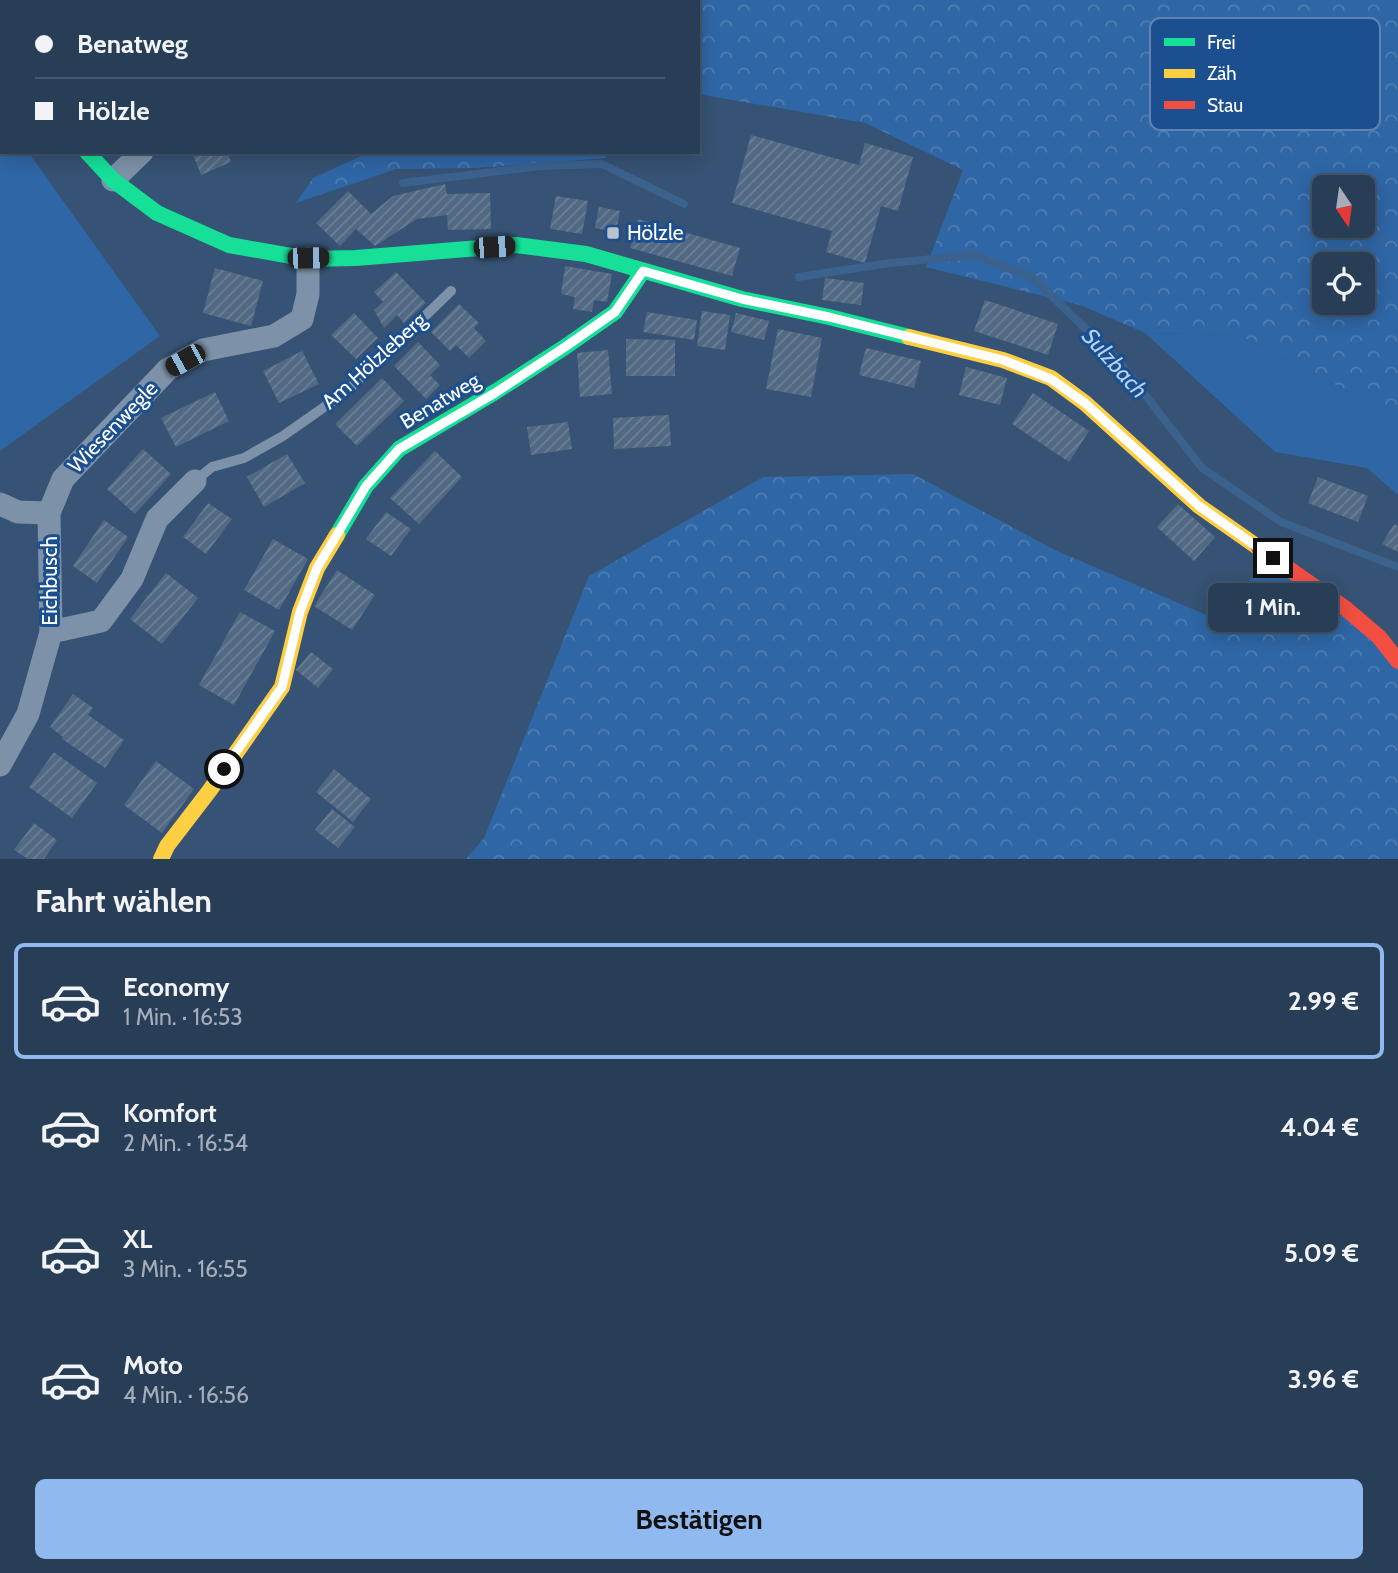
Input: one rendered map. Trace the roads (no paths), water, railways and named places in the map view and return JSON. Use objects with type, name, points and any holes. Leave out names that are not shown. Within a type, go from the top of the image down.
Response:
[{"type":"street","points":[[89,154],[113,180],[157,213],[229,245],[308,258],[356,258],[516,245],[586,254],[742,299],[829,317],[1003,360],[1051,379],[1085,403],[1199,506],[1345,608],[1379,637],[1398,661]]},
{"type":"street","points":[[113,180],[140,154]]},
{"type":"street","name":"Wiesenwegle","points":[[49,513],[64,479],[168,369],[203,350],[274,336],[302,319],[309,294],[308,258]]},
{"type":"street","name":"Benatweg","points":[[161,859],[167,846],[282,687],[300,612],[317,568],[366,486],[399,449],[495,393],[615,312],[643,271]]},
{"type":"street","name":"Am Hölzleberg","points":[[51,632],[101,621],[132,579],[157,519],[195,481]]},
{"type":"street","points":[[0,504],[18,512],[49,513]]},
{"type":"street","name":"Eichbusch","points":[[0,765],[28,714],[51,632],[49,513]]},
{"type":"lane","name":"Am Hölzleberg","points":[[195,481],[212,467],[244,458],[283,436],[347,391],[451,291]]},
{"type":"waterway","name":"Sulzbach","points":[[403,183],[540,166],[602,164],[684,204]]},
{"type":"waterway","name":"Sulzbach","points":[[799,277],[890,263],[974,255],[1032,277],[1118,360],[1202,468],[1281,522],[1398,567]]},
{"type":"place","name":"Hölzle","points":[[613,233]]}]
